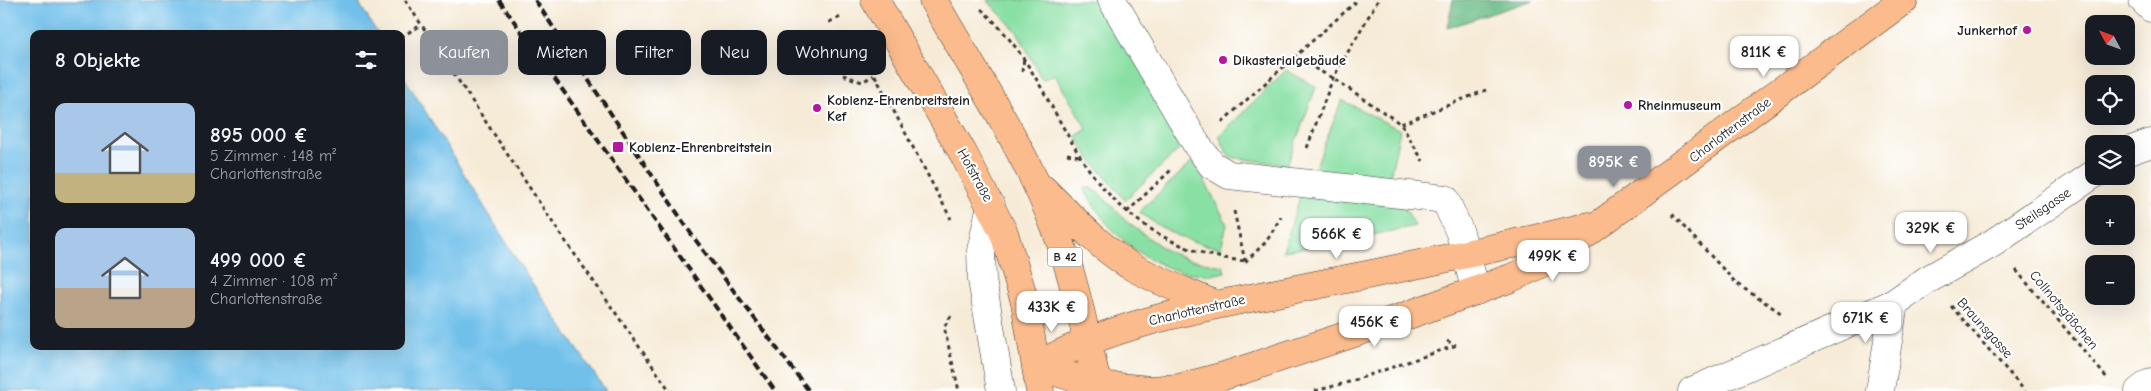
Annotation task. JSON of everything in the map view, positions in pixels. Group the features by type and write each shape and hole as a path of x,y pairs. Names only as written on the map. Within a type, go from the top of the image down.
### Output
{"main road":[{"name":"Hofstraße","path":"875,0 991,205 1004,232 1025,302 1038,379"},
{"name":"B 42","path":"933,0 1032,178 1066,261 1089,339 1098,388"},
{"name":"Charlottenstraße","path":"1038,379 1098,388 1150,390 1216,384 1533,269 1555,257 1649,189 1904,0"},
{"path":"1032,178 1098,240 1128,264 1216,305"},
{"name":"Charlottenstraße","path":"1038,379 1089,339 1159,316 1466,256 1603,222"}],"street":[{"path":"1112,0 1197,145 1212,165 1229,175 1445,199 1460,232 1476,291"},
{"path":"2143,0 2151,8"},
{"path":"2135,149 2151,143"},
{"name":"Steilsgasse","path":"1692,391 1894,303 1927,280 1993,243 2085,180"},
{"path":"991,205 981,252 982,280 1001,391"},
{"path":"1880,391 1894,303"},
{"path":"2139,391 2151,382"}],"path":[{"path":"405,0 555,226 670,391"},
{"path":"1127,212 1197,145 1358,0"},
{"path":"1333,78 1378,0"},
{"path":"976,4 994,20 1024,57 1080,156 1094,177 1127,212 1146,228 1168,241 1202,252 1245,262"},
{"path":"828,22 843,15 847,22"},
{"path":"405,35 421,25"},
{"path":"1022,72 1024,57"},
{"path":"1293,57 1333,78 1401,124 1445,199"},
{"path":"843,75 862,82 874,75 950,218 952,228"},
{"path":"1401,124 1486,90"},
{"path":"1067,154 1080,156"},
{"path":"1649,189 1737,284 1816,336"},
{"name":"Collnotsgäßchen","path":"1993,243 2112,384"},
{"name":"Braunsgasse","path":"1927,280 1984,341 2025,391"},
{"path":"954,312 944,327 959,391"},
{"path":"1315,391 1349,382 1457,345 1447,341"},
{"path":"1349,382 1351,374"}],"green space":[{"path":"987,0 1101,0 1187,142 1125,200 1090,159 1076,136 1087,129 1054,74 1042,80 1018,33"},
{"path":"1453,0 1533,0 1447,28"},
{"path":"1286,70 1316,87 1287,165 1229,157 1219,136"},
{"path":"1342,100 1400,130 1390,177 1314,171"},
{"path":"1194,160 1227,224 1221,248 1178,236 1139,212"},
{"path":"1083,188 1092,188 1100,194 1128,223 1167,251 1187,259 1223,266 1225,272 1194,274 1178,271 1163,266 1135,250 1112,229"},
{"path":"1301,194 1403,204 1415,226 1363,237 1359,224 1324,233 1325,245 1283,251"}],"water":[{"path":"0,0 357,0 376,30 30,30 30,350 405,350 405,78 522,268 606,391 0,391"}],"railway":[{"path":"499,0 775,391"},
{"path":"535,0 694,238 809,391"}],"place":[{"name":"Junkerhof","path":"2027,30"},
{"name":"Dikasterialgebäude","path":"1223,60"},
{"name":"Rheinmuseum","path":"1628,105"},
{"name":"Koblenz-Ehrenbreitstein Kef","path":"817,108"},
{"name":"Koblenz-Ehrenbreitstein","path":"618,147"}]}
